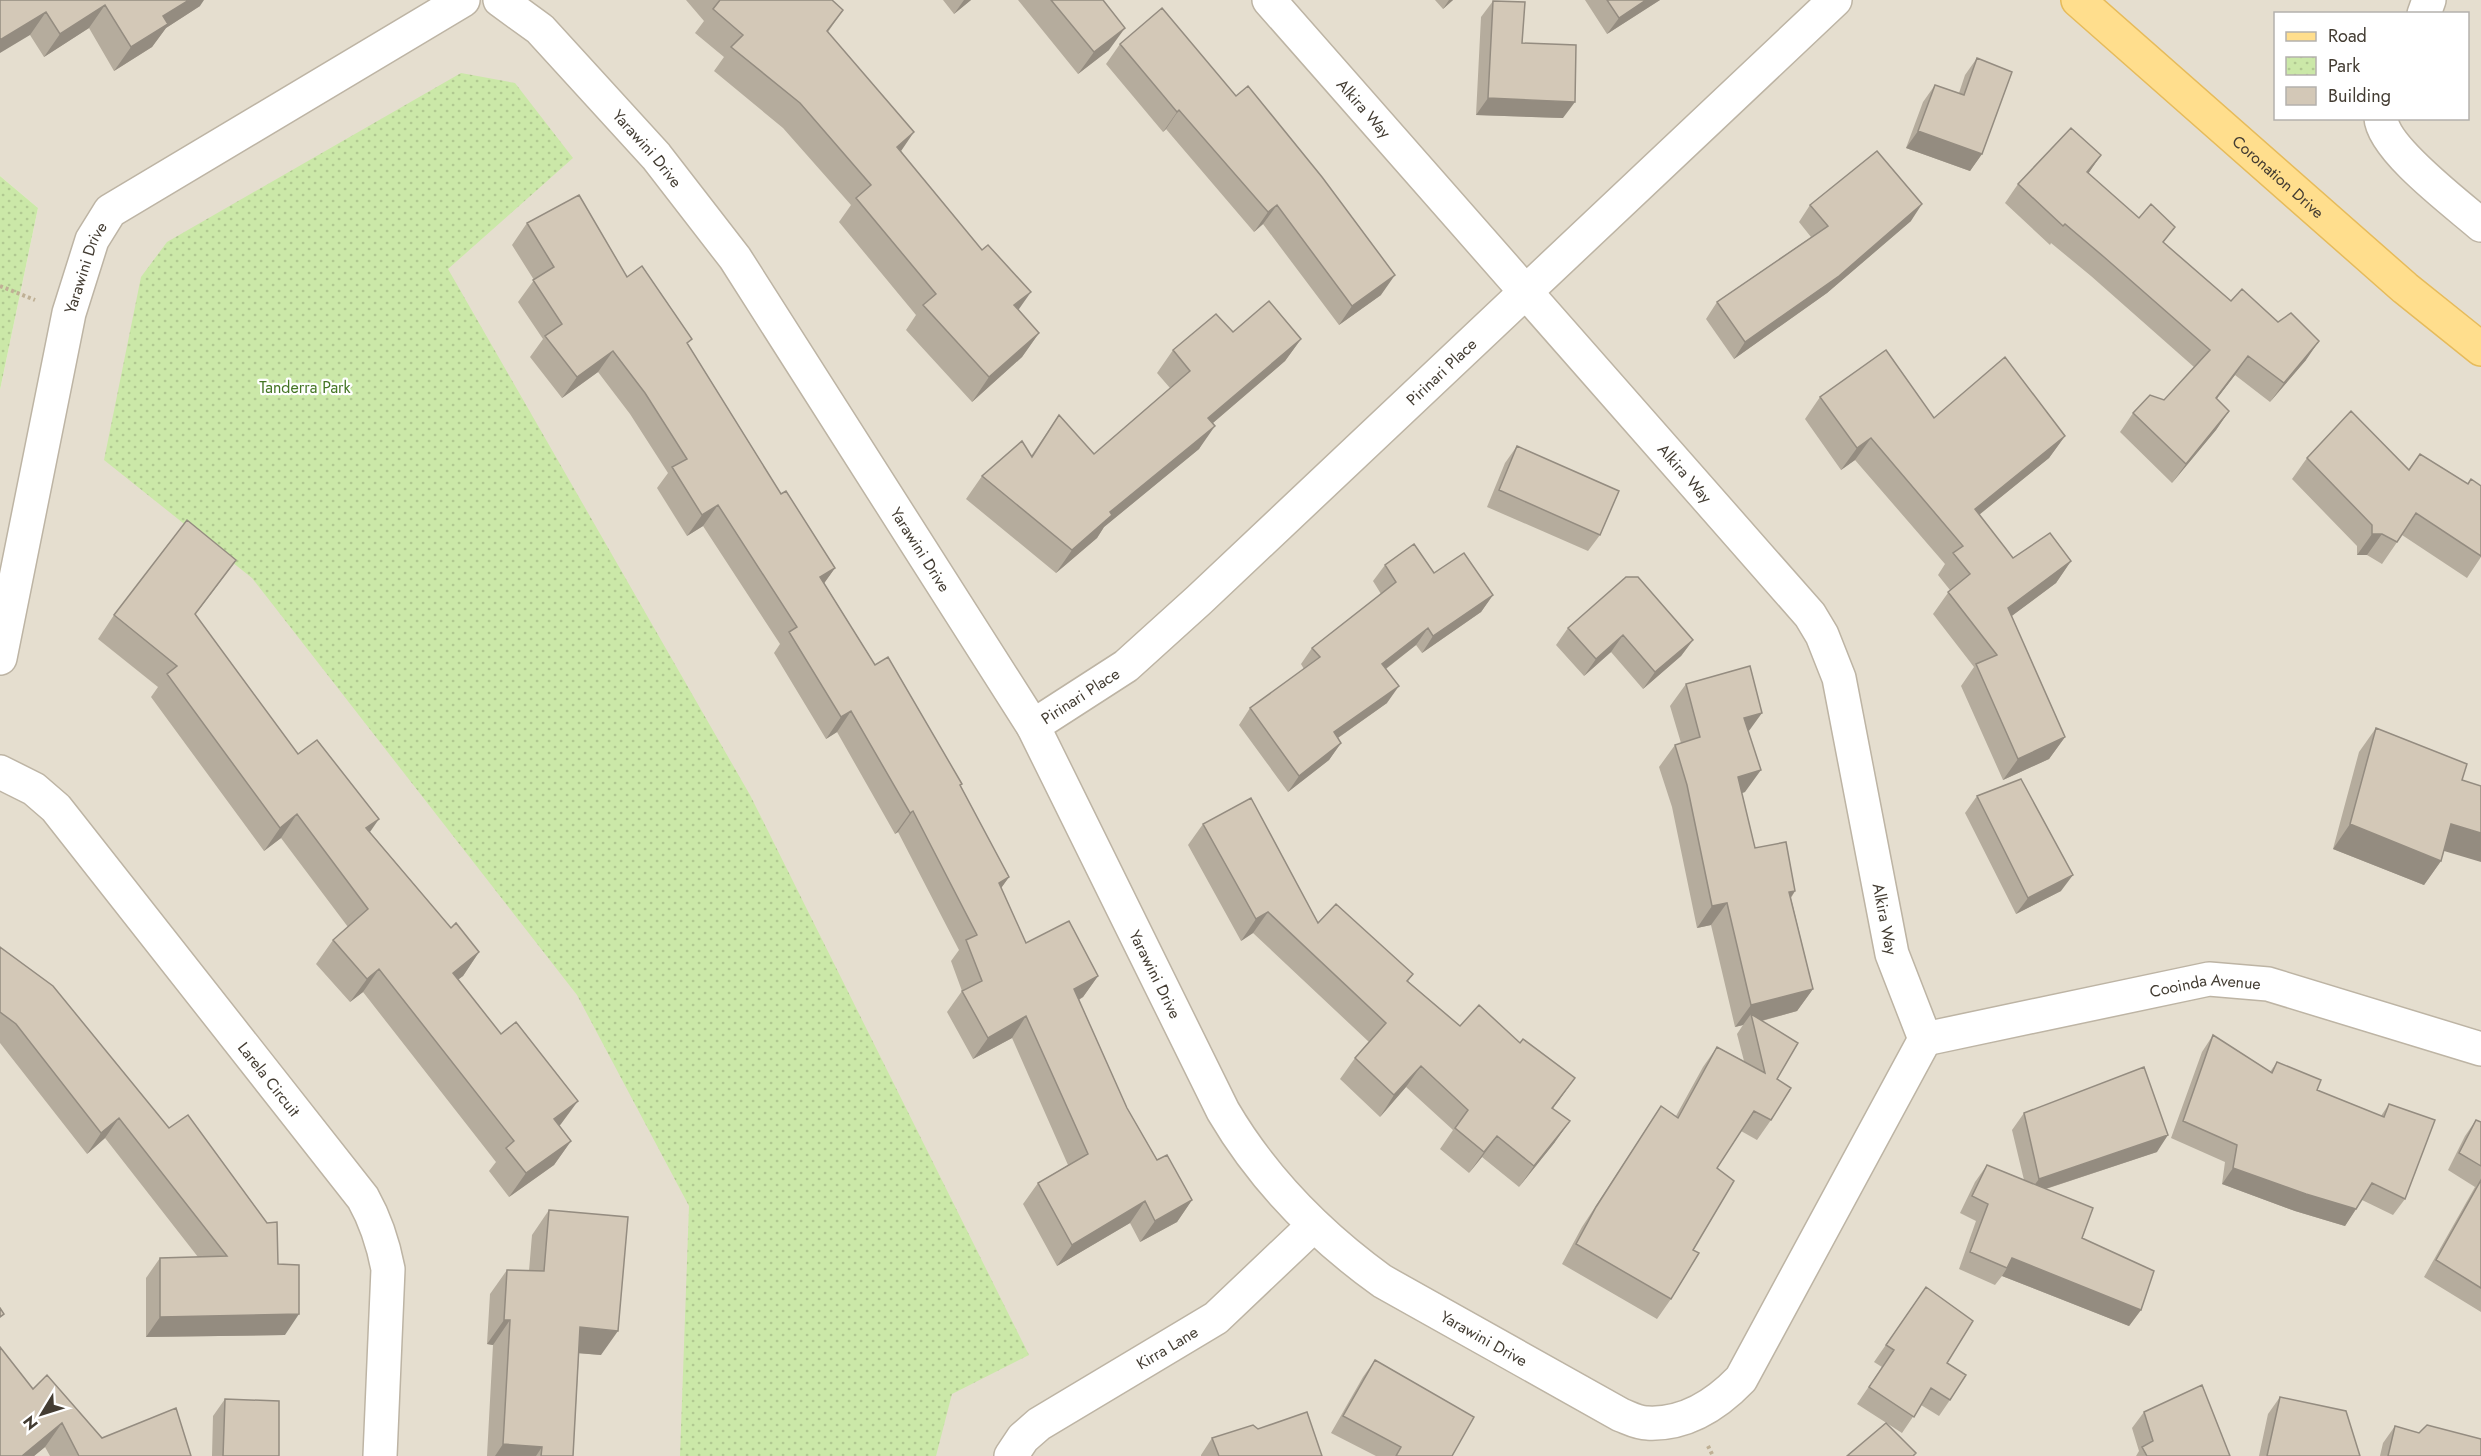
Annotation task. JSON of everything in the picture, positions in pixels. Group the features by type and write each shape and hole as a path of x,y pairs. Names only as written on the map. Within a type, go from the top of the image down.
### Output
{"main road":[{"name":"Coronation Drive","path":"2078,0 2405,288 2481,349"}],"street":[{"name":"Yarawini Drive","path":"0,658 69,313 92,240 110,211 463,0"},
{"name":"Yarawini Drive","path":"500,0 540,29 656,156 735,258 1033,726 1223,1111 1256,1161 1282,1194 1345,1254 1382,1281 1621,1415 1645,1423 1666,1422 1694,1414 1723,1398 1741,1379 1924,1039"},
{"name":"Alkira Way","path":"1269,0 1810,615 1822,635 1839,678 1892,954 1924,1039"},
{"name":"Pirinari Place","path":"1033,726 1126,666 1199,600 1835,0"},
{"path":"2381,120 2381,125 2401,155 2481,225"},
{"name":"Larela Circuit","path":"0,772 34,789 56,808 356,1188 375,1219 388,1269 380,1456"},
{"name":"Cooinda Avenue","path":"1924,1039 2209,979 2268,984 2481,1049"},
{"name":"Kirra Lane","path":"1011,1456 1023,1438 1039,1424 1216,1318 1314,1225"}],"shaded area":[{"path":"0,0 2481,0 2481,1456 0,1456 0,390 38,208 0,176"}],"green space":[{"name":"Tanderra Park","path":"461,73 515,83 573,158 448,269 750,795 1029,1355 952,1394 936,1456 680,1456 689,1206 577,995 252,578 104,460 141,277 167,242"},
{"path":"0,176 38,208 0,390"}],"building":[{"path":"0,0 189,0 163,16 168,24 131,47 105,5 60,34 46,12 0,40"},
{"path":"720,0 832,0 843,10 827,31 914,132 897,147 982,250 988,245 1031,292 1014,305 1039,333 989,377 923,305 936,294 856,198 871,185 800,103 731,47 743,35 713,9"},
{"path":"1051,0 1103,0 1125,28 1094,52"},
{"path":"1607,0 1646,0 1619,18"},
{"path":"1493,1 1525,2 1522,43 1576,45 1575,102 1488,98"},
{"path":"1162,8 1236,96 1248,86 1322,177 1395,275 1352,306 1277,205 1268,212 1179,110 1177,112 1120,44"},
{"path":"1977,58 2012,72 1982,154 1918,131 1935,85 1964,95"},
{"path":"2071,128 2101,155 2087,172 2139,218 2151,204 2175,227 2163,242 2231,301 2242,289 2278,322 2291,313 2319,341 2284,383 2248,356 2216,398 2229,411 2186,464 2133,413 2150,395 2164,400 2210,350 2065,224 2063,226 2018,184"},
{"path":"1877,151 1922,204 1839,276 1745,342 1717,302 1828,226 1810,205"},
{"path":"579,195 627,277 642,266 692,339 687,343 781,494 786,491 835,568 820,577 875,665 888,657 962,784 960,785 1009,877 999,883 1026,943 1069,921 1098,976 1074,989 1127,1108 1157,1160 1167,1155 1192,1200 1155,1221 1145,1201 1072,1245 1038,1183 1088,1154 1026,1016 988,1038 962,991 982,981 966,940 977,935 913,811 910,813 851,711 841,717 789,632 797,627 718,505 702,515 672,467 687,459 645,393 613,351 577,377 545,336 562,324 533,280 554,267 527,223"},
{"path":"1269,301 1301,339 1208,418 1215,426 1110,512 1112,515 1072,550 982,476 1022,441 1032,457 1059,415 1094,454 1190,371 1173,350 1216,314 1233,332"},
{"path":"1886,350 1934,418 2005,357 2065,436 1975,509 2013,558 2050,533 2071,561 2008,608 2065,737 2018,759 1976,664 1997,655 1948,592 1970,574 1953,553 1963,546 1871,438 1857,448 1820,397"},
{"path":"2351,411 2409,470 2420,454 2468,484 2471,479 2481,486 2481,556 2416,513 2397,542 2382,534 2372,534 2372,525 2307,458"},
{"path":"1517,446 1619,491 1600,535 1499,490"},
{"path":"187,520 236,560 195,614 298,754 317,740 379,819 366,828 451,928 456,923 479,952 453,973 501,1034 516,1022 578,1101 554,1119 571,1141 526,1173 506,1148 514,1141 379,969 367,979 333,940 368,909 297,814 280,828 167,674 177,666 114,615"},
{"path":"1414,544 1434,573 1464,553 1493,595 1433,636 1428,628 1382,664 1399,686 1334,732 1341,743 1299,776 1250,708 1320,657 1312,648 1396,582 1385,565"},
{"path":"1626,577 1638,577 1693,640 1655,672 1623,635 1596,659 1568,628"},
{"path":"1750,666 1762,713 1744,718 1761,770 1738,777 1755,848 1786,842 1795,891 1789,892 1813,989 1751,1005 1727,903 1712,906 1687,785 1675,745 1700,737 1686,684"},
{"path":"2376,728 2467,764 2462,780 2481,786 2481,833 2451,824 2441,861 2350,824"},
{"path":"2021,779 2073,875 2028,898 1977,796"},
{"path":"1251,798 1318,923 1336,904 1413,974 1407,981 1460,1026 1479,1005 1520,1043 1523,1039 1575,1078 1552,1108 1570,1121 1534,1166 1497,1136 1484,1152 1455,1128 1468,1110 1421,1066 1394,1095 1355,1058 1386,1023 1268,912 1256,919 1203,824"},
{"path":"0,947 53,986 169,1128 188,1115 267,1223 277,1222 278,1264 299,1265 299,1314 160,1317 160,1258 227,1256 119,1118 101,1133 16,1024 0,1012"},
{"path":"1751,1014 1798,1043 1777,1079 1791,1088 1771,1120 1754,1111 1717,1168 1734,1181 1693,1250 1699,1253 1671,1299 1576,1244 1596,1207 1661,1106 1678,1118 1717,1047 1765,1073"},
{"path":"2213,1035 2272,1073 2277,1062 2321,1080 2317,1090 2384,1117 2389,1104 2435,1120 2405,1199 2372,1183 2356,1209 2233,1168 2237,1145 2183,1121"},
{"path":"2144,1067 2168,1135 2039,1179 2024,1113"},
{"path":"2476,1120 2481,1122 2481,1166 2459,1153"},
{"path":"1987,1165 2093,1208 2082,1238 2154,1271 2141,1310 2012,1258 2007,1268 1970,1252 1988,1204 1972,1196"},
{"path":"2481,1180 2481,1288 2436,1260"},
{"path":"549,1210 628,1217 618,1331 580,1327 573,1456 541,1456 542,1447 503,1444 510,1320 504,1320 507,1270 544,1271"},
{"path":"1926,1287 1973,1321 1947,1363 1966,1375 1950,1400 1931,1388 1914,1417 1869,1387 1894,1350 1886,1345"},
{"path":"0,1347 33,1389 47,1375 102,1438 176,1408 191,1456 79,1456 62,1423 22,1456 0,1456"},
{"path":"1375,1360 1474,1417 1452,1456 1396,1456 1401,1447 1343,1416"},
{"path":"2202,1385 2230,1456 2147,1456 2142,1447 2153,1441 2144,1412"},
{"path":"2280,1397 2346,1411 2360,1456 2267,1456"},
{"path":"225,1399 279,1401 279,1456 223,1456"},
{"path":"1307,1412 1322,1456 1219,1456 1212,1438 1253,1425 1258,1429"},
{"path":"1886,1423 1916,1453 1913,1456 1847,1456"},
{"path":"2427,1425 2481,1439 2481,1456 2388,1456 2395,1426 2419,1433"}]}
